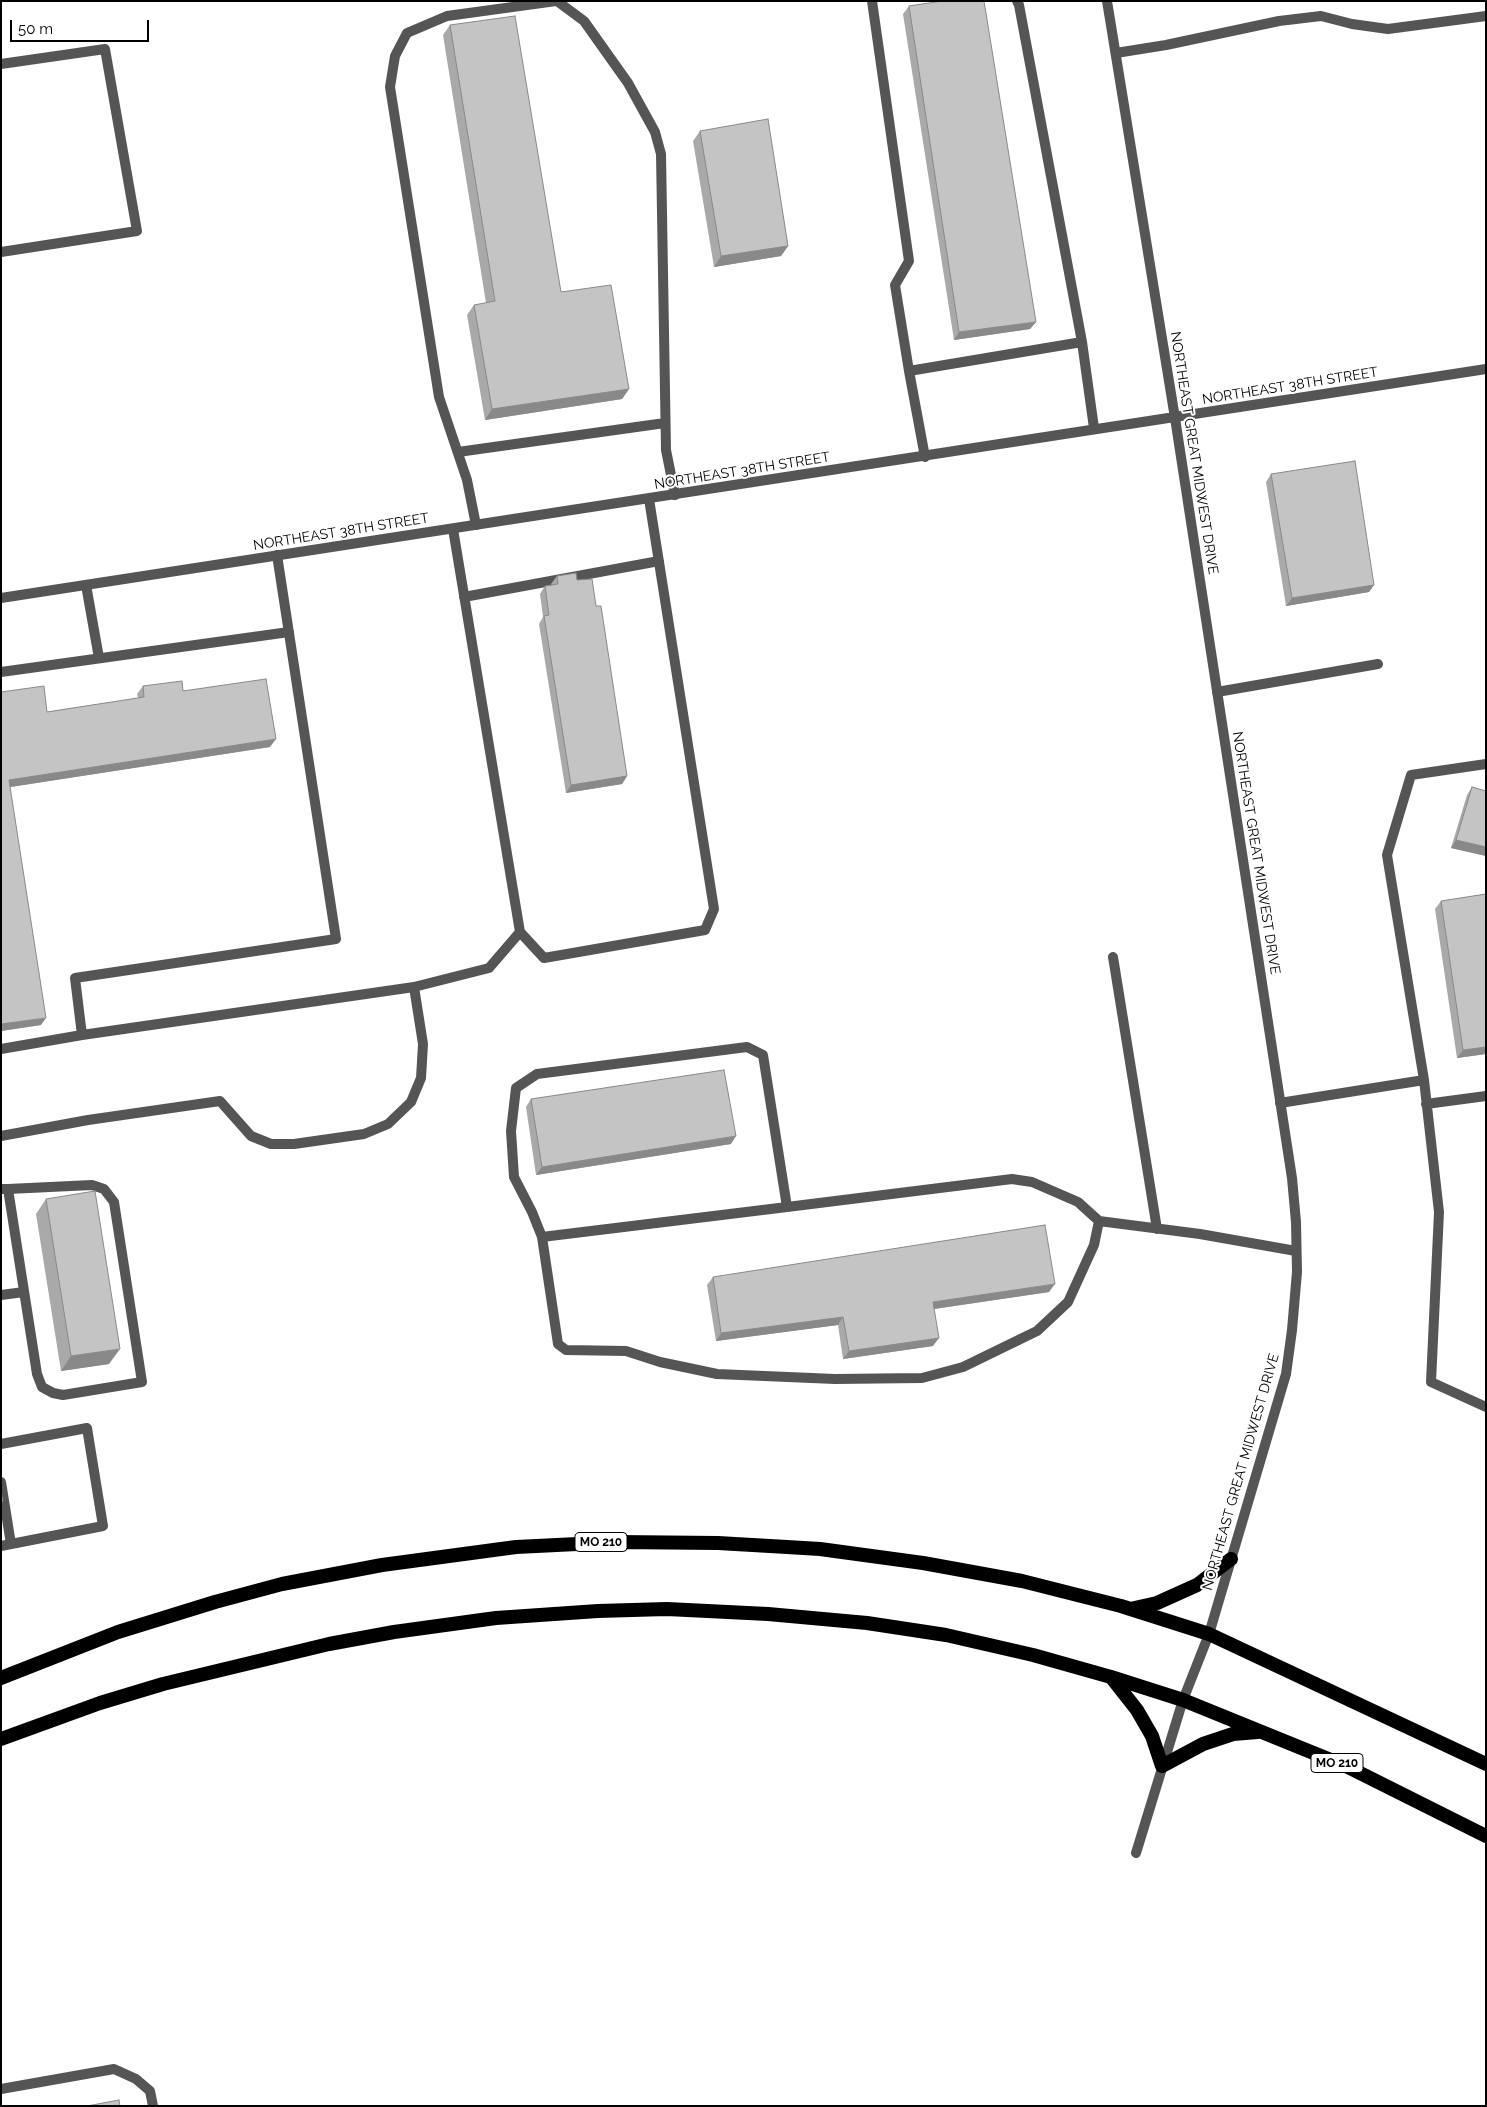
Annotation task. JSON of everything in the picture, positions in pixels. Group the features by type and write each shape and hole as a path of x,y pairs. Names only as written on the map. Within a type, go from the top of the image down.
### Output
{"highway":[{"name":"MO 210","path":"1,1678 118,1632 215,1602 282,1584 398,1562 516,1547 651,1541 718,1543 820,1549 922,1563 1022,1581 1129,1609 1209,1634 1486,1764"},
{"path":"1129,1609 1157,1603 1197,1585 1231,1559"},
{"name":"MO 210","path":"1,1740 100,1702 163,1684 329,1644 394,1632 496,1618 573,1613 701,1610 801,1616 867,1623 946,1635 1033,1655 1183,1700 1348,1767 1486,1836"},
{"path":"1111,1677 1137,1710 1148,1729 1162,1766 1203,1744 1233,1734 1262,1732"}],"street":[{"path":"476,525 467,480 439,397 390,87 395,56 407,33 447,16 556,1 584,21 628,83 655,132 661,154 666,450 675,495"},
{"path":"872,1 909,261 895,285 925,457"},
{"path":"1017,1 1082,342 1094,428"},
{"name":"NORTHEAST GREAT MIDWEST DRIVE","path":"1107,1 1175,418 1292,1178 1296,1252 1292,1330 1286,1374 1209,1634 1183,1700 1136,1853"},
{"path":"1116,53 1166,45 1279,21 1321,16 1352,24 1388,29 1486,16"},
{"path":"1,64 105,49 138,232 1,252"},
{"path":"909,371 1082,342"},
{"name":"NORTHEAST 38TH STREET","path":"1,598 1486,369"},
{"path":"458,452 665,423"},
{"path":"453,529 520,932 544,958 704,930 714,909 649,499"},
{"path":"82,1035 75,978 336,939 277,555"},
{"path":"464,597 659,561"},
{"path":"86,585 99,658"},
{"path":"1,672 289,632"},
{"path":"1217,692 1378,664"},
{"path":"1486,764 1411,775 1387,855 1424,1080 1439,1212 1431,1382 1486,1407"},
{"path":"1,1049 82,1035 414,987 489,968 520,932"},
{"path":"1113,957 1157,1228"},
{"path":"1,1136 88,1120 220,1101 251,1136 271,1144 294,1144 364,1134 388,1124 411,1102 421,1078 423,1044 414,987"},
{"path":"787,1207 763,1055 747,1047 537,1074 516,1088 511,1131 514,1177 532,1212 542,1237 558,1344 566,1350 626,1351 682,1368 717,1374 835,1379 922,1378 963,1367 1037,1331 1068,1302 1094,1245 1099,1221"},
{"path":"1280,1103 1424,1080"},
{"path":"1426,1104 1486,1096"},
{"path":"542,1237 1012,1179 1032,1182 1078,1202 1099,1221 1157,1228 1296,1252"},
{"path":"92,1185 104,1189 114,1202 142,1382 63,1395 53,1393 42,1387 37,1374 24,1292 4,1189 92,1185"},
{"path":"1,1295 24,1292"},
{"path":"1,1444 87,1428 103,1526 6,1545 1,1482"},
{"path":"1,2089 114,2069 136,2080 150,2091 153,2106"}],"building":[{"path":"942,1 984,1 1036,322 959,332 909,6"},
{"path":"515,16 561,292 611,285 629,389 492,409 474,305 495,301 450,25"},
{"path":"768,119 788,246 721,256 700,131"},
{"path":"1355,461 1374,585 1292,598 1271,474"},
{"path":"576,573 577,580 592,579 596,606 601,606 627,776 571,785 544,616 549,615 545,586 558,584 557,576"},
{"path":"266,679 276,739 9,780 46,1018 1,1024 1,692 44,686 47,712 144,697 143,686 182,681 183,691"},
{"path":"1472,787 1486,791 1486,847 1456,840"},
{"path":"1486,894 1486,1047 1463,1050 1441,901"},
{"path":"724,1070 736,1136 542,1167 531,1099"},
{"path":"95,1191 120,1349 71,1356 46,1199"},
{"path":"1045,1225 1055,1284 933,1302 939,1338 849,1351 843,1317 721,1333 713,1277"},
{"path":"119,2100 120,2106 87,2106"}]}
